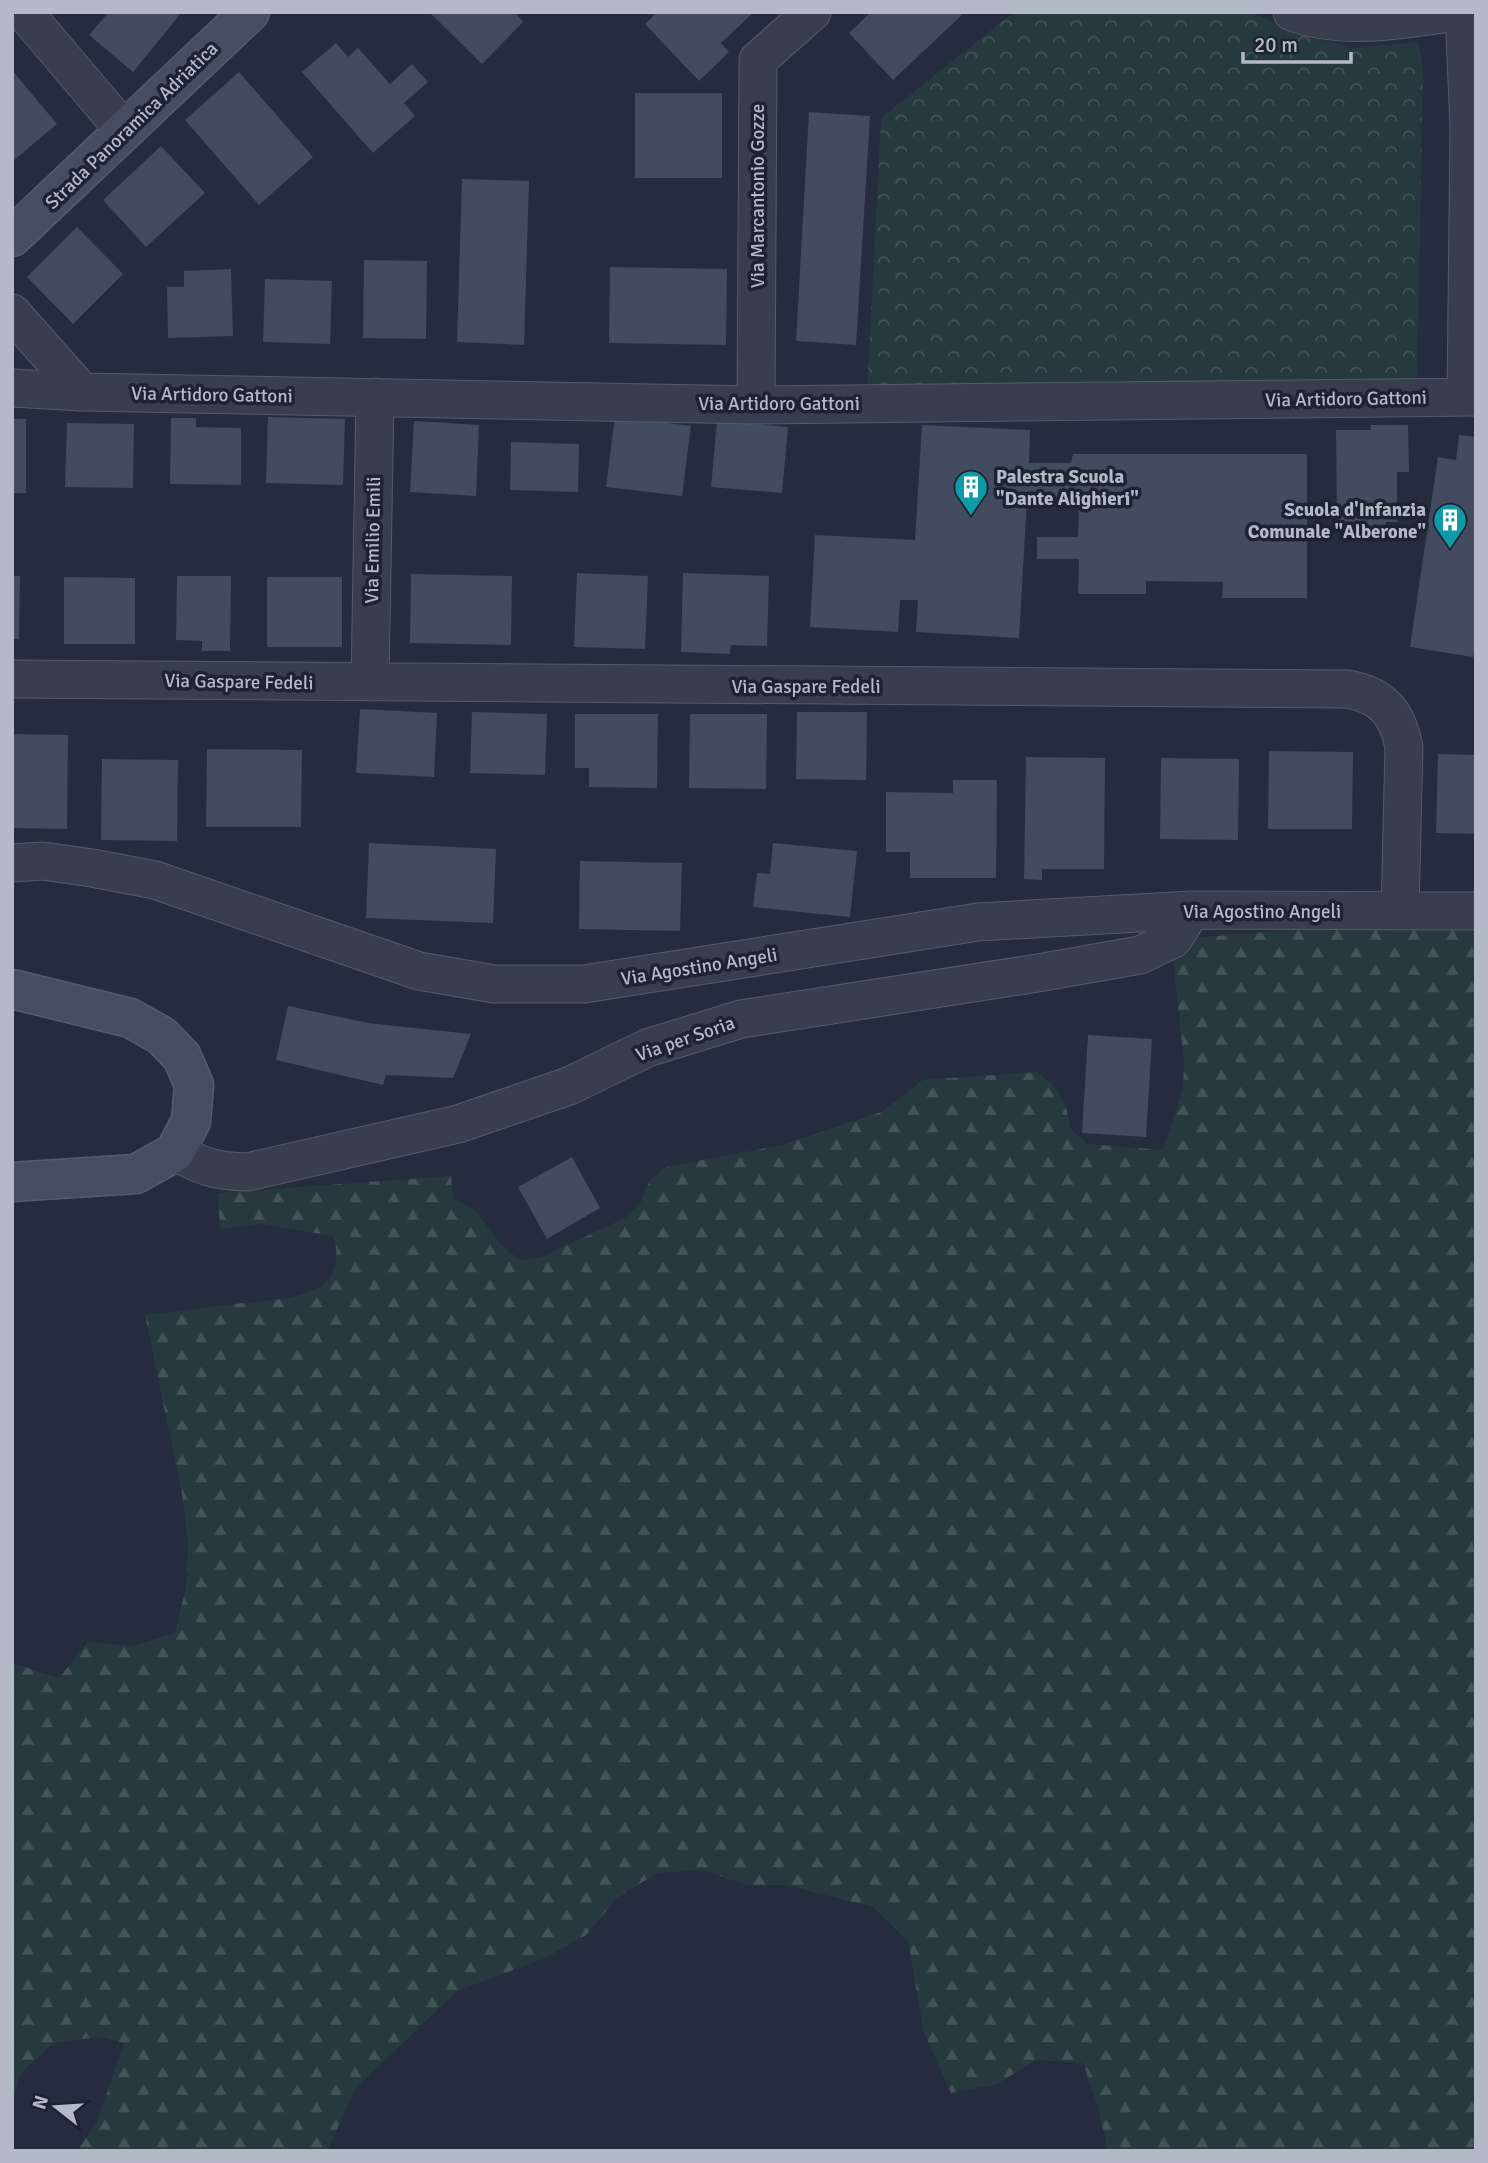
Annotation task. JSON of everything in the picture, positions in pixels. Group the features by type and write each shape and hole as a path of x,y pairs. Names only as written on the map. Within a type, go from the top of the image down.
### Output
{"street":[{"path":"24,12 124,130"},
{"name":"Strada Panoramica Adriatica","path":"12,237 250,12"},
{"name":"Via Marcantonio Gozze","path":"756,405 758,60 812,12"},
{"path":"1292,12 1309,18 1378,23 1455,12"},
{"path":"1464,12 1473,127 1471,397"},
{"path":"12,313 82,392"},
{"name":"Via Artidoro Gattoni","path":"12,388 82,392 756,405 1471,397"},
{"name":"Via Emilio Emili","path":"370,682 374,397"},
{"name":"Via Gaspare Fedeli","path":"12,678 1347,689 1378,699 1390,711 1397,722 1404,747 1401,911"},
{"name":"Via Agostino Angeli","path":"12,863 43,861 92,867 155,880 419,971 495,984 584,984 978,922 1192,910 1401,911"},
{"name":"Via per Soria","path":"175,1152 202,1167 247,1172 458,1124 569,1086 647,1048 741,1019 1140,955 1173,939 1192,910"},
{"path":"1401,911 1476,911"},
{"path":"12,989 130,1018 162,1036 181,1057 194,1085 191,1121 175,1152 136,1174 12,1182"}],"green space":[{"path":"1014,12 1249,12 1308,36 1352,48 1418,42 1423,68 1417,390 867,390 881,118"},
{"path":"1476,926 1476,1533 1473,1545 1476,1557 1476,2151 1108,2151 1098,2107 1083,2063 1036,2060 997,2084 951,2093 924,2033 908,1941 873,1907 786,1885 747,1885 702,1870 657,1873 617,1898 586,1935 545,1958 457,1991 356,2088 327,2151 77,2151 96,2124 124,2043 99,2037 53,2043 20,2074 12,2106 12,1663 59,1678 88,1642 132,1646 175,1633 186,1588 188,1542 182,1494 145,1315 300,1295 324,1284 335,1265 333,1236 263,1224 220,1229 218,1193 451,1176 453,1199 474,1209 504,1248 522,1261 544,1256 625,1218 641,1202 649,1182 666,1167 782,1145 881,1112 923,1080 1037,1072 1055,1087 1066,1108 1071,1130 1088,1144 1163,1150 1183,1089 1184,1064 1173,959 1191,938 1318,928"}],"building":[{"path":"109,12 182,12 133,72 89,35"},
{"path":"429,12 514,12 523,22 482,64"},
{"path":"657,12 754,12 721,43 729,52 699,81 645,24"},
{"path":"871,12 965,12 893,80 849,33"},
{"path":"336,43 348,57 358,48 390,84 412,64 428,82 404,103 415,116 373,153 302,72"},
{"path":"12,70 57,124 12,162"},
{"path":"239,72 313,157 259,205 185,120"},
{"path":"635,93 722,93 722,178 635,178"},
{"path":"809,112 870,116 856,345 796,341"},
{"path":"161,146 205,193 146,247 103,200"},
{"path":"462,179 529,181 524,345 457,342"},
{"path":"77,227 123,274 73,324 27,277"},
{"path":"364,260 427,261 426,339 363,338"},
{"path":"610,267 727,269 726,345 609,343"},
{"path":"231,269 233,336 168,338 167,287 184,287 184,271"},
{"path":"265,279 332,281 330,344 263,342"},
{"path":"615,416 691,426 682,496 606,487"},
{"path":"268,417 345,419 343,485 266,483"},
{"path":"171,418 196,418 196,427 241,428 241,485 170,484"},
{"path":"12,419 26,419 26,493 12,493"},
{"path":"414,421 479,425 476,496 410,492"},
{"path":"717,421 788,427 782,493 711,487"},
{"path":"67,423 134,424 133,488 65,487"},
{"path":"922,425 1030,430 1029,463 1071,463 1073,454 1307,454 1307,598 1222,598 1223,582 1146,581 1146,594 1078,594 1079,559 1037,559 1037,537 1078,537 1079,500 1027,500 1019,638 916,632 918,600 900,600 898,632 810,627 815,535 915,540"},
{"path":"1370,425 1408,425 1409,472 1397,472 1397,522 1386,522 1386,536 1348,537 1347,522 1337,522 1336,430 1371,430"},
{"name":"Scuola d'Infanzia Comunale \"Alberone\"","path":"1459,435 1476,437 1476,640 1473,657 1410,647 1438,457 1456,460"},
{"path":"511,442 579,444 578,492 510,490"},
{"path":"577,573 648,576 645,649 574,647"},
{"path":"683,573 769,576 767,646 731,645 730,654 681,652"},
{"path":"411,574 512,576 511,645 410,643"},
{"path":"12,576 20,576 19,639 12,639"},
{"path":"177,576 231,576 230,651 202,651 202,641 176,640"},
{"path":"64,577 135,578 135,644 64,644"},
{"path":"267,577 342,577 342,647 267,647"},
{"path":"360,709 437,713 434,777 356,773"},
{"path":"472,712 547,714 545,775 470,773"},
{"path":"797,712 867,712 866,780 796,779"},
{"path":"575,714 658,714 657,788 589,787 589,768 575,768"},
{"path":"690,714 767,714 766,789 689,788"},
{"path":"12,734 68,735 67,829 12,828"},
{"path":"207,749 302,750 301,827 206,827"},
{"path":"1269,751 1353,752 1352,829 1268,829"},
{"path":"1438,754 1476,755 1476,834 1436,833"},
{"path":"1026,757 1105,758 1104,869 1042,869 1042,880 1024,879"},
{"path":"1161,758 1239,759 1238,840 1160,839"},
{"path":"102,759 178,760 177,841 101,840"},
{"path":"953,780 997,780 996,878 910,878 910,852 886,852 886,792 953,793"},
{"path":"369,843 496,849 493,923 366,918"},
{"path":"773,843 857,851 850,917 753,907 757,873 770,874"},
{"path":"580,861 682,863 680,931 579,929"},
{"path":"288,1006 368,1023 471,1034 453,1078 386,1075 383,1085 276,1060"},
{"path":"1088,1035 1152,1039 1146,1137 1082,1133"},
{"path":"572,1157 600,1208 547,1239 518,1187"}],"place":[{"name":"Palestra Scuola \"Dante Alighieri\"","path":"971,517"},
{"name":"Scuola d'Infanzia Comunale \"Alberone\"","path":"1450,550"}]}
